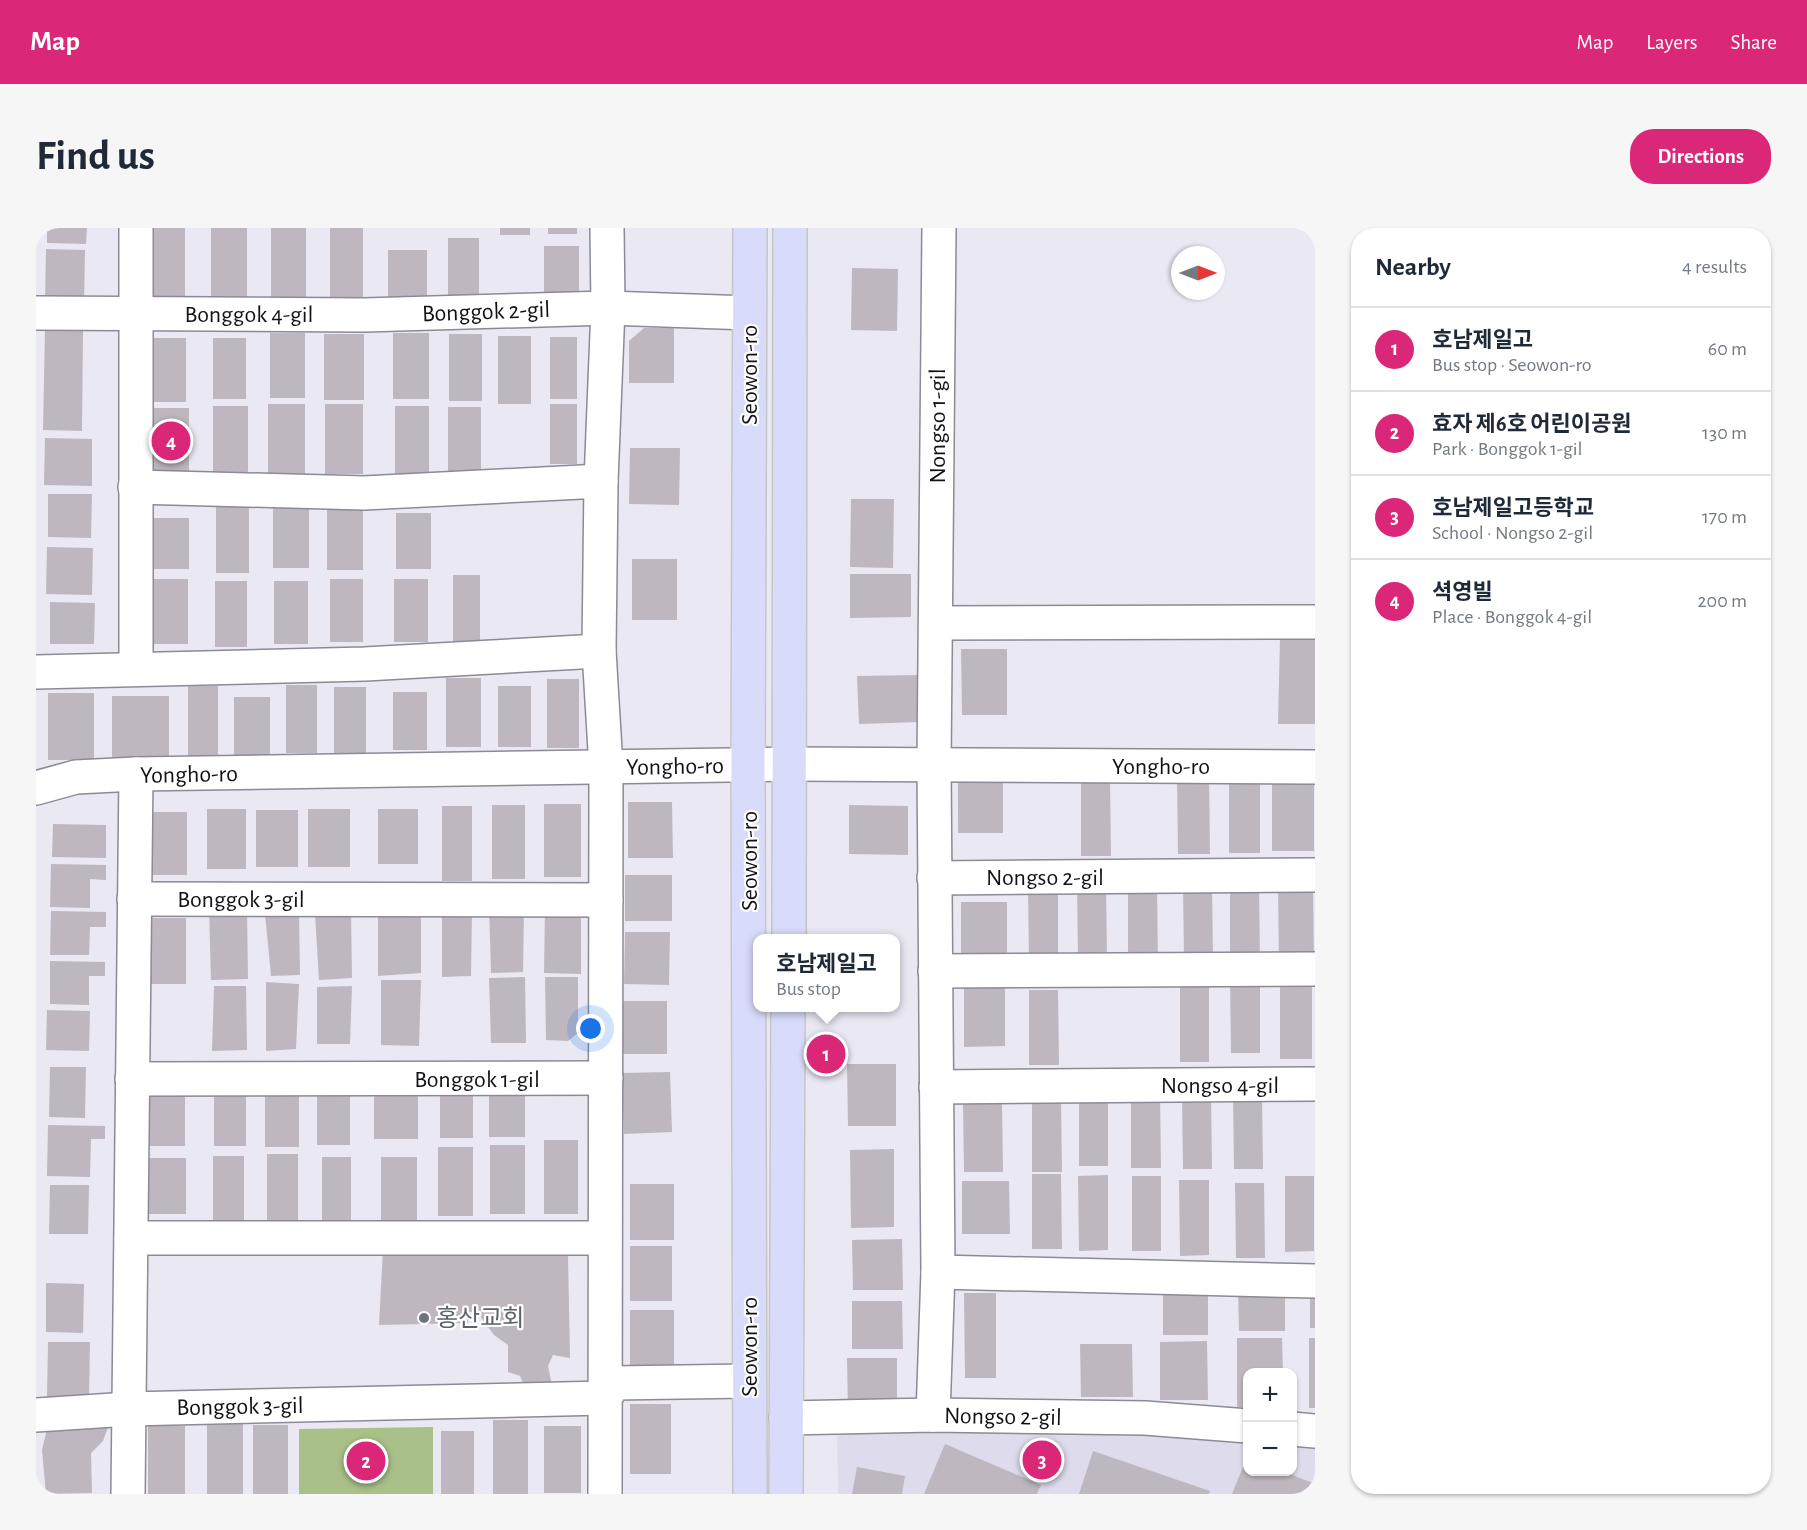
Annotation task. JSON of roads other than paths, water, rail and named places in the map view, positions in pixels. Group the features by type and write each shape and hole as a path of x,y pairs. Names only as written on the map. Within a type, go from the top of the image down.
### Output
{"main road":[{"name":"Seowon-ro","path":"750,228 748,765 750,1494"},
{"name":"Seowon-ro","path":"789,934 790,228"},
{"name":"Seowon-ro","path":"786,1494 788,1012"}],"street":[{"path":"136,228 134,314 136,669"},
{"path":"605,1494 606,767 599,651 601,481 608,308 607,228"},
{"name":"Nongso 1-gil","path":"934,765 939,228"},
{"name":"Bonggok 2-gil","path":"364,315 608,308 749,313"},
{"name":"Bonggok 4-gil","path":"36,313 364,315"},
{"path":"135,487 364,493 601,481"},
{"path":"936,623 1315,622"},
{"path":"36,672 365,664 599,651"},
{"name":"Yongho-ro","path":"36,788 76,777 136,774 790,764 1315,767"},
{"name":"Nongso 2-gil","path":"934,765 938,1272 933,1415 1145,1418 1243,1426"},
{"path":"128,1494 136,774"},
{"name":"Nongso 2-gil","path":"934,878 1315,875"},
{"name":"Bonggok 3-gil","path":"134,899 606,900"},
{"path":"935,971 1315,969"},
{"name":"Bonggok 1-gil","path":"132,1079 606,1078"},
{"name":"Nongso 4-gil","path":"936,1087 1315,1084"},
{"path":"131,1238 605,1238"},
{"path":"938,1272 1315,1281"},
{"path":"605,1398 614,1383 749,1381"},
{"name":"Bonggok 3-gil","path":"36,1415 129,1409 605,1398"},
{"path":"786,1418 933,1415"},
{"path":"1297,1429 1315,1431"}],"place":[{"name":"셕영빌","path":"171,441"},
{"name":"호남제일고","path":"826,1054"},
{"name":"홍산교회","path":"424,1318"},
{"name":"호남제일고등학교","path":"1042,1460"},
{"name":"효자 제6호 어린이공원","path":"366,1461"}]}
